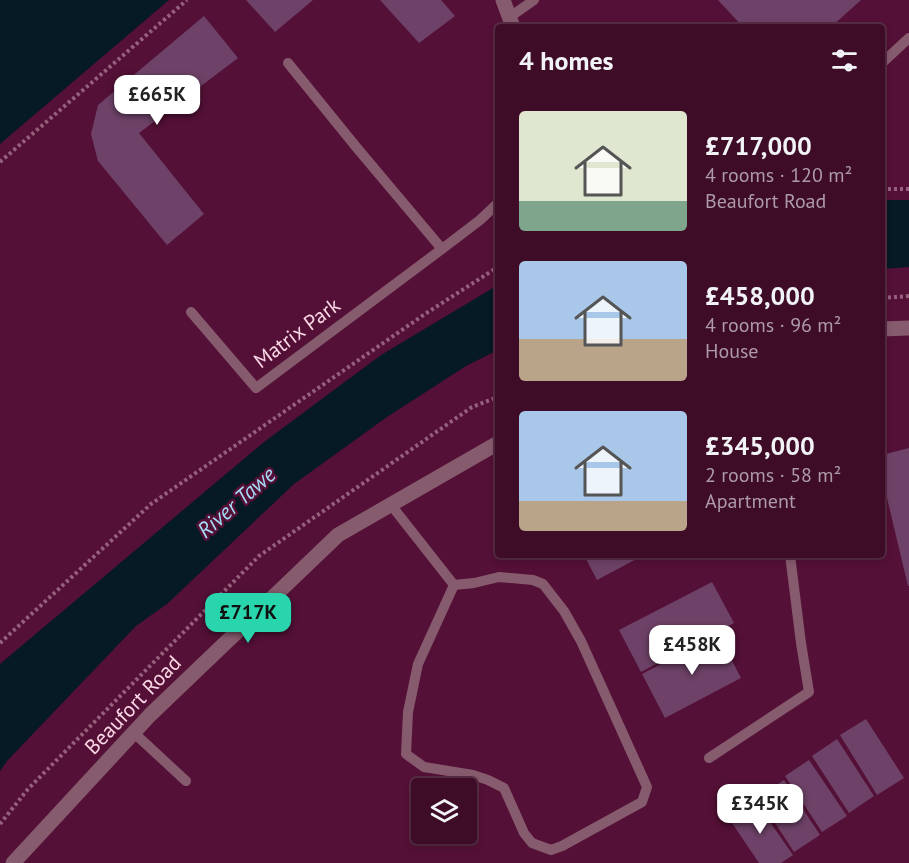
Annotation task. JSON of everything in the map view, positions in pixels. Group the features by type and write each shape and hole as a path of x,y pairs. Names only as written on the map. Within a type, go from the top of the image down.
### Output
{"street":[{"path":"503,0 512,22"},
{"path":"885,329 909,328"},
{"name":"Beaufort Road","path":"13,863 150,715 338,535 495,445"}],"lane":[{"path":"512,22 534,0"},
{"path":"885,60 909,38"},
{"path":"288,63 442,249"},
{"name":"Matrix Park","path":"191,312 256,388 442,249 495,206"},
{"path":"391,505 454,585"},
{"path":"709,758 808,692 790,558"},
{"path":"499,577 533,580 543,584 564,611 581,641 647,787 642,802 551,850 532,843 524,833 504,788 473,775 424,767 406,754 408,712 418,664 454,585 499,577"},
{"path":"134,732 186,781"}],"path":[{"path":"0,162 187,0"},
{"path":"885,189 909,189"},
{"path":"0,643 151,504 425,314 495,269"},
{"path":"885,298 909,296"},
{"path":"0,824 28,789 259,556 472,407 495,398"}],"water":[{"path":"0,0 169,0 0,144"},
{"path":"885,200 909,200 909,267 885,269"},
{"name":"River Tawe","path":"495,287 495,352 466,366 387,417 294,484 167,604 136,626 0,771 0,664 264,442 381,355"}],"building":[{"path":"246,0 313,0 275,32"},
{"path":"380,0 441,0 455,16 419,43"},
{"path":"718,0 861,0 834,24 740,24"},
{"path":"204,16 238,58 139,133 204,214 167,245 98,161 91,134 98,105"},
{"path":"909,448 909,586 885,490 885,454"},
{"path":"586,558 638,558 597,580"},
{"path":"712,582 734,623 641,672 619,630"},
{"path":"718,634 741,678 665,718 642,674"},
{"path":"866,719 904,778 877,795 840,735"},
{"path":"837,739 874,796 849,813 812,756"},
{"path":"809,760 847,816 822,832 785,776"},
{"path":"784,780 820,835 794,852 758,797"},
{"path":"754,799 793,855 781,863 759,863 728,817"}]}
